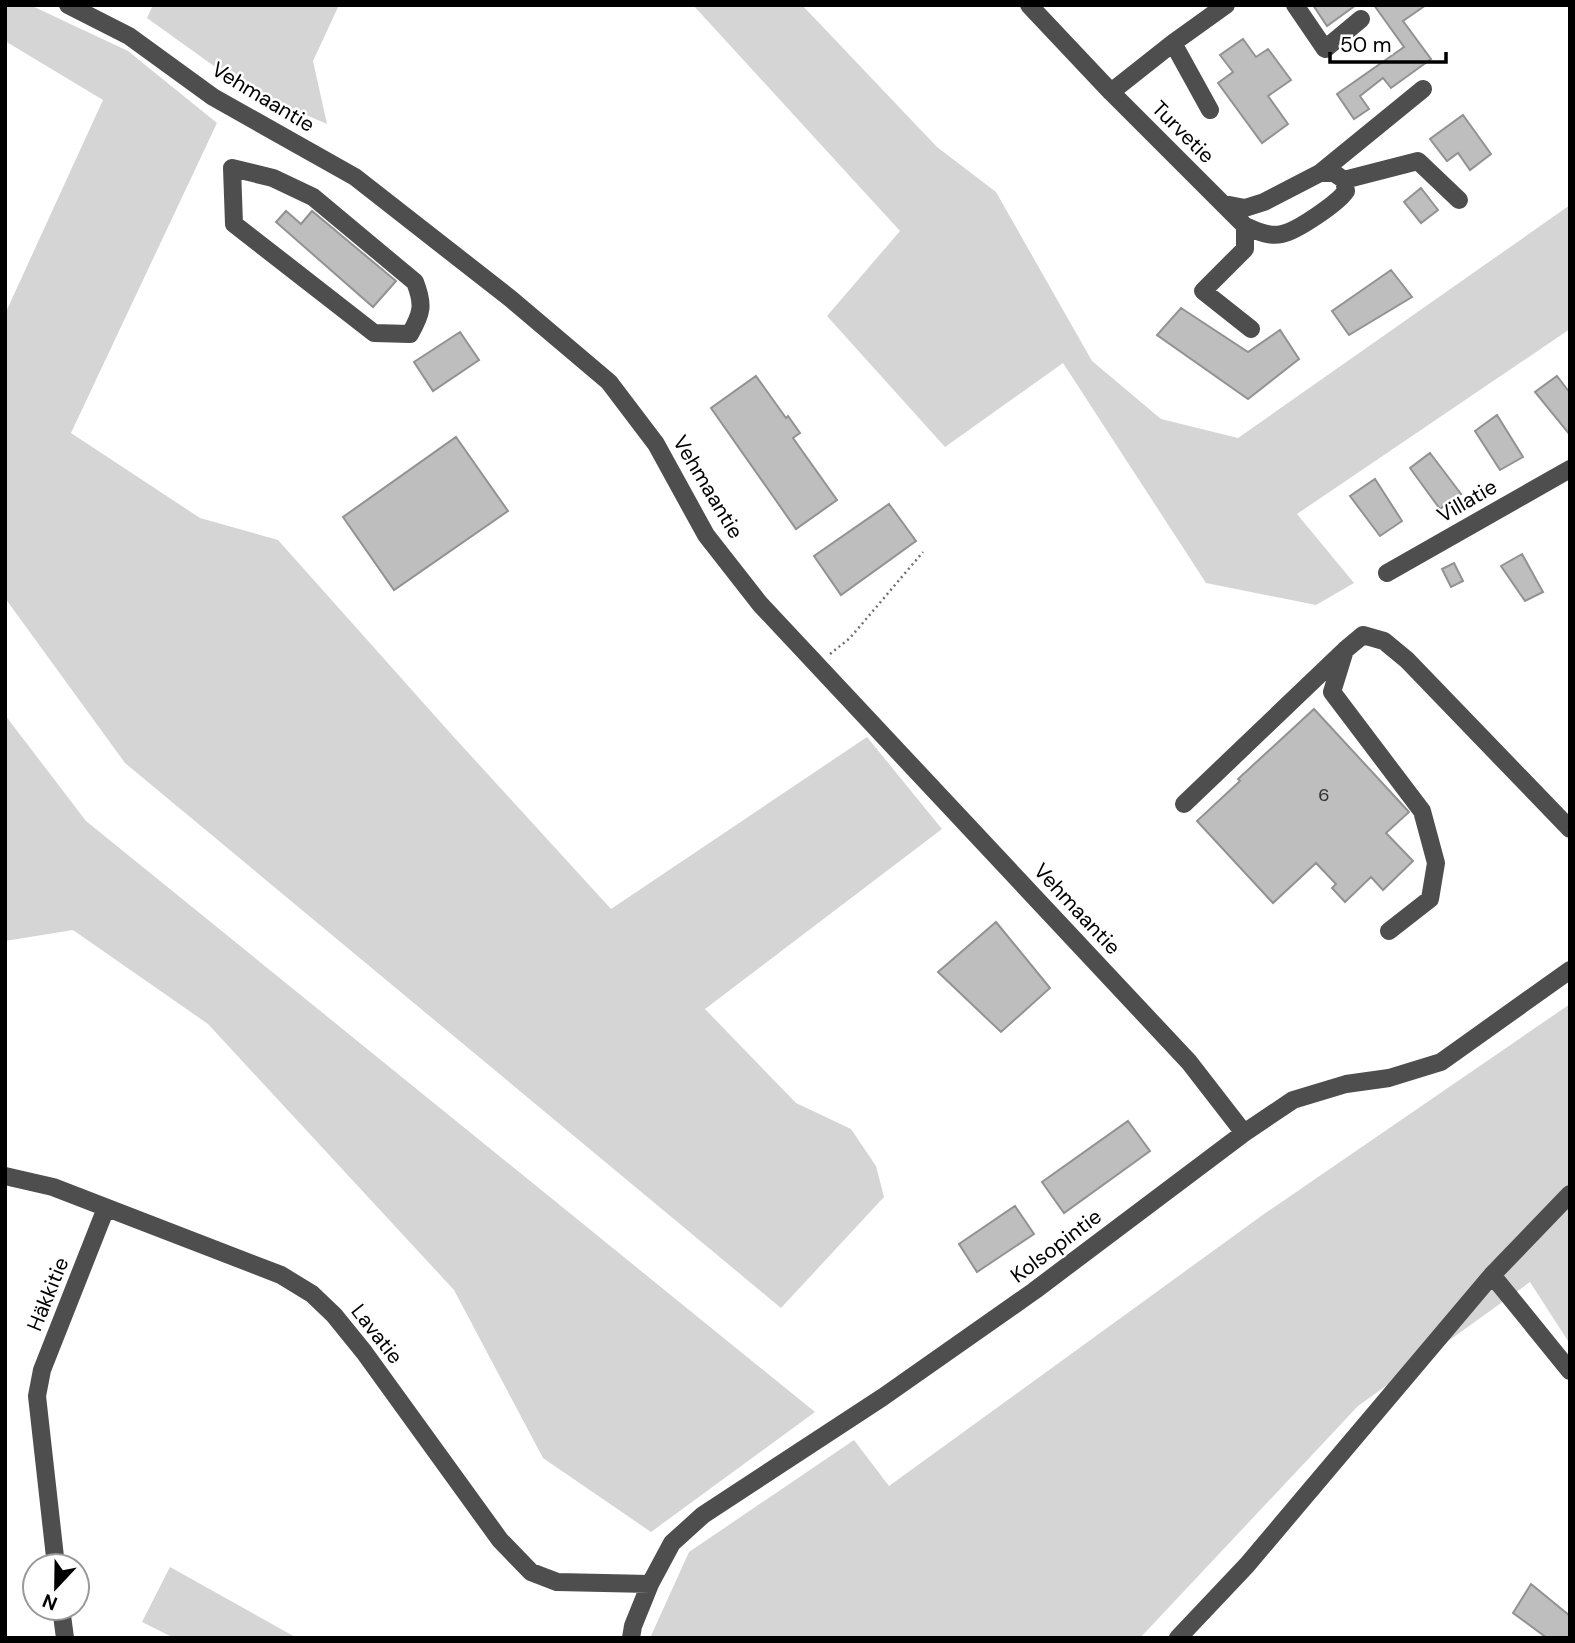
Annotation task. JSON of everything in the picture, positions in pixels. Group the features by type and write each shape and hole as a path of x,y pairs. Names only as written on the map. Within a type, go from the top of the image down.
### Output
{"street":[{"name":"Vehmaantie","path":"68,5 129,36 213,97 355,177 511,299 609,382 656,444 706,535 760,604 1189,1062 1244,1133"},
{"name":"Turvetie","path":"1029,5 1111,92 1245,226"},
{"path":"1111,92 1226,5"},
{"path":"1295,5 1325,49 1362,19"},
{"path":"1173,43 1210,110"},
{"path":"1224,204 1245,208 1265,202 1320,173 1423,89"},
{"path":"1344,180 1418,160 1459,200"},
{"path":"232,168 273,178 313,197 415,282 421,298 421,316 410,334 374,333 234,224 232,168"},
{"path":"1251,329 1203,291 1245,249 1245,226 1263,234 1283,234 1339,202 1346,191 1344,180 1335,173 1320,173"},
{"name":"Villatie","path":"1387,573 1570,468"},
{"path":"1184,804 1363,635 1384,641 1449,701 1570,828"},
{"path":"1345,650 1332,692 1422,811 1436,863 1430,899 1389,931"},
{"name":"Kolsopintie","path":"631,1638 650,1584 673,1543 703,1516 883,1397 1024,1298 1244,1133 1293,1100 1346,1084 1389,1078 1441,1062 1570,970"},
{"name":"Lavatie","path":"5,1176 53,1186 281,1275 312,1294 364,1352 500,1540 531,1572 557,1582 650,1584"},
{"path":"1178,1638 1247,1565 1492,1275 1570,1194"},
{"name":"Häkkitie","path":"55,1552 37,1396 42,1370 106,1208"},
{"path":"1492,1275 1570,1371"}],"path":[{"path":"817,664 850,638 923,552"}],"shaded area":[{"path":"5,5 30,5 128,51 217,123 71,433 200,518 278,540 611,909 867,737 942,829 705,1009 796,1103 851,1129 876,1166 884,1197 781,1308 125,763 5,598 5,314 103,100 5,41"},
{"path":"153,5 339,5 313,61 327,124 246,89 147,18"},
{"path":"693,5 802,5 937,147 996,192 1092,361 1161,419 1238,438 1570,205 1570,329 1297,514 1354,583 1316,605 1206,583 1063,363 945,447 827,316 900,231"},
{"path":"5,715 86,821 815,1412 651,1532 543,1458 454,1290 208,1024 73,930 5,941"},
{"path":"1570,1004 1570,1344 1530,1282 1358,1406 1140,1638 650,1638 689,1552 854,1440 889,1486 1264,1214"},
{"path":"170,1567 297,1638 174,1638 142,1622"}],"building":[{"path":"1313,5 1356,5 1327,26"},
{"path":"1374,5 1426,5 1403,21 1431,59 1391,88 1383,78 1360,96 1369,109 1354,119 1337,94 1404,47"},
{"path":"1243,39 1256,57 1268,49 1291,80 1268,96 1288,124 1262,143 1218,83 1233,72 1220,55"},
{"path":"1463,115 1491,154 1470,170 1458,153 1447,161 1430,139"},
{"path":"1421,188 1438,210 1421,223 1404,202"},
{"path":"286,211 301,224 312,211 396,281 373,307 276,222"},
{"path":"1391,270 1412,297 1349,335 1332,311"},
{"path":"1181,308 1248,352 1280,330 1299,359 1248,399 1157,335"},
{"path":"460,332 479,360 433,391 414,362"},
{"path":"756,376 800,433 793,438 837,500 796,529 711,408"},
{"path":"1557,376 1570,393 1570,435 1535,392"},
{"path":"1497,415 1523,457 1500,470 1475,431"},
{"path":"456,437 508,511 394,590 343,517"},
{"path":"1430,453 1461,494 1440,509 1410,468"},
{"path":"1375,479 1402,521 1380,536 1350,496"},
{"path":"889,504 916,541 841,595 814,556"},
{"path":"1522,554 1543,592 1525,601 1501,566"},
{"path":"1454,563 1463,581 1451,587 1442,569"},
{"path":"1314,709 1409,812 1386,833 1413,861 1383,890 1371,877 1345,902 1332,888 1336,884 1316,863 1273,903 1197,821"},
{"path":"996,922 1050,988 1001,1032 938,972"},
{"path":"1128,1121 1150,1151 1064,1213 1042,1182"},
{"path":"1015,1206 1034,1234 977,1272 959,1244"},
{"path":"1531,1584 1570,1616 1570,1638 1547,1638 1513,1613"}]}
